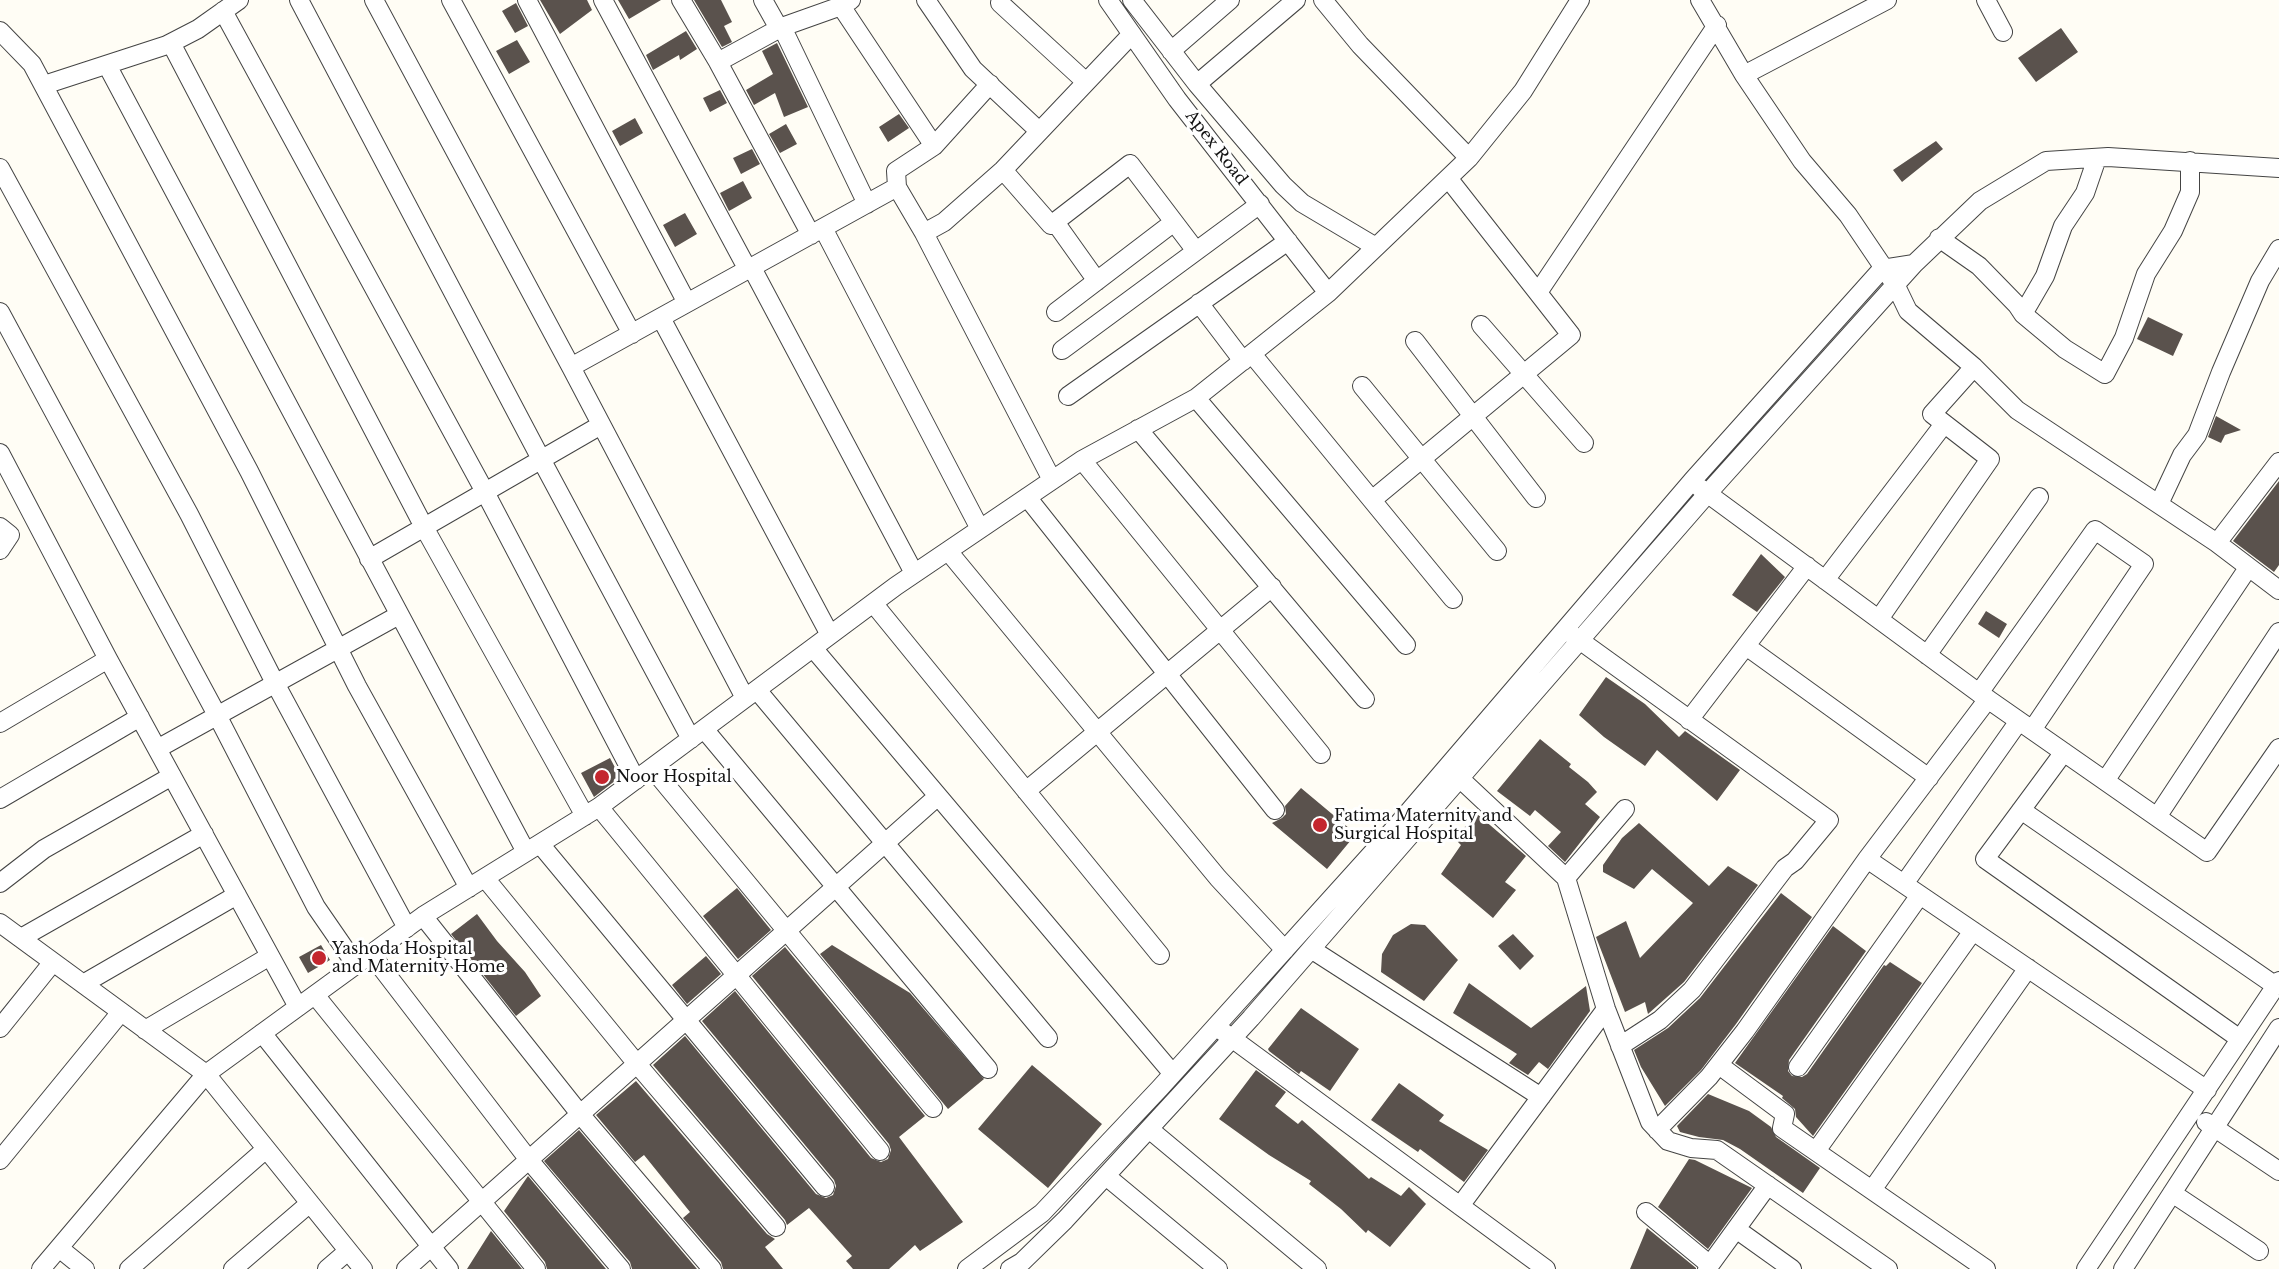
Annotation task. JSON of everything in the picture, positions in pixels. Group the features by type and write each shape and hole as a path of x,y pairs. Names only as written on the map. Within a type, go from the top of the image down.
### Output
{"street":[{"path":"44,86 171,43 198,29 239,0"},
{"path":"300,0 541,459 698,734 836,887 988,1069"},
{"path":"374,0 601,425 751,694 885,843 1048,1038"},
{"path":"451,0 632,334"},
{"path":"527,0 687,303"},
{"path":"603,0 915,573"},
{"path":"681,0 817,232 980,529"},
{"path":"763,0 777,25 782,27 867,204"},
{"path":"926,0 974,69 1039,132"},
{"name":"Apex Road","path":"1108,0 1177,99 1328,293"},
{"name":"Apex Road","path":"1132,0 1197,84 1289,191 1325,218 1376,247"},
{"path":"1171,51 1230,0"},
{"path":"1197,84 1296,0"},
{"path":"41,1269 206,1074 423,916 592,812 915,573 1082,460 1196,398 1328,293 1468,158 1523,91 1580,0"},
{"path":"1702,0 1744,75 1802,161 1848,215 1882,269 1896,286 1908,311 1974,367 2017,410 2217,543 2248,568 2277,584"},
{"path":"1744,75 1887,0"},
{"path":"1986,0 2002,32"},
{"path":"1325,1 1360,45 1468,158"},
{"path":"718,62 782,27 846,3 934,146"},
{"path":"1000,3 1086,82"},
{"path":"223,11 485,492 636,780"},
{"path":"1539,291 1717,25"},
{"path":"0,31 32,64 243,461 338,648 477,883 637,1064 776,1227"},
{"path":"924,233 944,222 1003,170 1132,34"},
{"path":"171,43 424,527 592,812 737,975 880,1151"},
{"path":"107,65 399,615 533,848 687,1020 825,1187"},
{"path":"990,84 934,146 897,171 897,187 924,233 1052,480"},
{"path":"2023,315 2045,276 2062,226 2085,193 2097,158"},
{"path":"967,1269 1042,1213 1173,1074 1285,950 1580,641 1708,493 1914,264 1980,201 2046,161 2097,158 2190,161 2279,168"},
{"path":"1939,238 1979,266 2017,305 2023,315 2065,349 2105,374 2124,338 2146,273 2173,231 2190,192 2190,161"},
{"path":"1003,170 1051,225 1130,164 1196,251"},
{"path":"0,168 189,514 274,683 407,928"},
{"path":"1372,500 1571,335 1539,291 1448,178"},
{"path":"571,367 897,187"},
{"path":"1062,350 1260,204"},
{"path":"1055,222 1096,281"},
{"path":"1056,312 1174,222"},
{"path":"1068,396 1288,241"},
{"path":"2159,504 2182,455 2197,435 2260,281 2279,249"},
{"path":"994,1248 1015,1268 1065,1220 1311,949 1453,773 1564,630 1692,481 1882,269 1914,264"},
{"path":"1199,303 1372,500 1453,599"},
{"path":"0,312 217,715 316,907 356,965"},
{"path":"661,318 830,635"},
{"path":"1481,325 1584,443"},
{"path":"1415,341 1536,498"},
{"path":"1879,619 1990,459 1932,414 1974,367"},
{"path":"1362,386 1497,551"},
{"path":"1196,398 1406,645"},
{"path":"1825,580 1944,424"},
{"path":"369,559 601,425"},
{"path":"1138,429 1365,699"},
{"path":"0,453 108,659 298,1007"},
{"path":"1082,460 1321,754"},
{"path":"2217,543 2279,462"},
{"path":"1692,481 1983,696 2207,852 2279,748"},
{"path":"1027,497 1275,810"},
{"path":"1927,655 2039,497"},
{"path":"0,527 10,535 0,550"},
{"path":"1657,1130 1719,1065 1867,859 1929,778 2095,530 2144,564 2025,726 1904,884"},
{"path":"948,551 1218,878 1285,950"},
{"path":"1689,720 1807,566"},
{"path":"2105,781 2248,568"},
{"path":"1026,790 1272,587"},
{"path":"873,603 1160,955"},
{"path":"157,749 399,615"},
{"path":"1564,630 1828,820 1795,861 1785,868 1692,990 1660,1020 1620,1046"},
{"path":"2157,817 2279,632"},
{"path":"1746,646 1929,778"},
{"path":"813,648 1173,1074"},
{"path":"0,723 108,659"},
{"path":"0,799 140,717"},
{"path":"2064,752 1985,859 2240,1039"},
{"path":"652,768 933,1108"},
{"path":"1453,773 1566,878 1606,1009 1650,1122 1657,1130 1668,1141 1691,1148 1718,1150 1888,1269"},
{"path":"0,883 44,849 172,776"},
{"path":"405,1269 938,796"},
{"path":"1566,878 1624,809"},
{"path":"2021,810 2277,983 2086,1269"},
{"path":"21,938 204,834"},
{"path":"1867,859 2207,1090"},
{"path":"83,984 237,895"},
{"path":"1798,1067 1920,895"},
{"path":"423,916 580,1114 712,1269"},
{"path":"0,923 206,1074 363,1269"},
{"path":"1816,1151 1973,931"},
{"path":"1311,949 1541,1097"},
{"path":"371,954 529,1160 621,1269"},
{"path":"145,1030 270,956"},
{"path":"0,1028 53,962"},
{"path":"1872,1190 2028,969"},
{"path":"315,995 536,1269"},
{"path":"1460,1206 1606,1009"},
{"path":"0,1160 121,1012"},
{"path":"1215,1027 1546,1269"},
{"path":"2123,1269 2279,1028"},
{"path":"262,1033 449,1269"},
{"path":"1719,1065 1785,1114 1782,1128 1986,1269"},
{"path":"2192,1113 2279,1171"},
{"path":"1149,1129 1317,1269"},
{"path":"129,1269 266,1149"},
{"path":"1106,1176 1218,1269"},
{"path":"1646,1212 1709,1267 1768,1185"},
{"path":"2172,1193 2259,1251"},
{"path":"232,1269 310,1203"},
{"path":"1736,1229 1792,1269"},
{"path":"59,1248 85,1269"},
{"path":"327,1269 348,1251"}],"building":[{"path":"540,0 587,0 592,10 560,34"},
{"path":"618,0 661,0 629,19"},
{"path":"694,0 721,0 732,22 724,26 732,42 722,47"},
{"path":"516,3 528,26 515,33 502,11"},
{"path":"2061,28 2078,52 2036,82 2018,58"},
{"path":"686,31 697,49 680,60 679,55 653,70 646,55"},
{"path":"517,40 530,62 509,74 496,51"},
{"path":"777,43 808,107 784,117 775,93 754,105 746,90 773,74 762,51"},
{"path":"720,90 727,103 710,112 703,98"},
{"path":"899,114 909,128 888,142 879,127"},
{"path":"635,118 643,133 620,146 612,131"},
{"path":"786,124 797,144 780,153 769,134"},
{"path":"1936,141 1943,149 1902,182 1893,170"},
{"path":"752,149 760,164 741,174 733,158"},
{"path":"743,181 752,198 729,211 720,193"},
{"path":"685,213 697,234 675,247 663,225"},
{"path":"2148,317 2183,334 2173,356 2137,339"},
{"path":"2216,416 2241,430 2225,435 2221,443 2208,437"},
{"path":"2279,481 2279,565 2274,572 2233,541"},
{"path":"1761,554 1785,577 1757,612 1732,595"},
{"path":"1986,611 2007,624 1999,638 1978,624"},
{"path":"1606,677 1645,704 1679,737 1685,731 1740,770 1717,801 1657,750 1645,766 1604,737 1579,715"},
{"path":"1540,739 1571,764 1569,767 1597,792 1585,804 1600,817 1565,862 1548,846 1561,832 1535,810 1530,816 1497,791"},
{"path":"610,758 620,777 594,797 581,773"},
{"path":"1301,788 1356,834 1327,869 1272,823 1286,814 1285,806"},
{"path":"1476,813 1526,856 1505,882 1516,890 1493,918 1441,874 1461,845 1455,839"},
{"path":"1639,823 1709,886 1728,866 1758,885 1684,982 1648,1014 1645,1002 1625,1012 1596,937 1626,921 1640,958 1693,903 1652,869 1634,889 1603,872 1603,865 1622,838"},
{"path":"737,888 771,930 738,959 703,916"},
{"path":"1781,893 1812,917 1701,1070 1665,1106 1641,1067 1634,1050 1668,1028 1700,998"},
{"path":"477,914 497,941 525,972 541,996 516,1016 451,934"},
{"path":"1411,924 1425,925 1458,960 1424,1001 1381,972 1382,954 1393,935"},
{"path":"1833,926 1866,951 1789,1060 1788,1071 1792,1076 1802,1077 1807,1074 1884,965 1890,962 1922,983 1813,1136 1796,1117 1795,1109 1782,1098 1783,1096 1735,1063"},
{"path":"1513,934 1534,956 1520,970 1498,946"},
{"path":"321,945 330,960 308,973 299,957"},
{"path":"832,945 910,993 984,1079 948,1109 820,954"},
{"path":"785,947 925,1116 899,1137 963,1222 920,1251 915,1245 889,1269 853,1269 846,1261 852,1256 809,1208 787,1225 653,1065 685,1036 816,1194 826,1198 833,1195 836,1186 834,1180 702,1021 735,991 871,1158 881,1162 888,1159 891,1150 889,1144 752,976"},
{"path":"706,956 721,974 687,1004 672,985"},
{"path":"1469,983 1531,1028 1586,986 1590,1011 1548,1069 1539,1062 1528,1075 1509,1063 1517,1054 1453,1013"},
{"path":"1301,1008 1359,1049 1330,1091 1301,1071 1299,1074 1268,1049"},
{"path":"1032,1065 1102,1124 1048,1188 978,1129"},
{"path":"1256,1070 1286,1092 1275,1106 1298,1124 1302,1120 1369,1179 1371,1177 1401,1196 1409,1187 1426,1204 1390,1247 1368,1230 1366,1233 1341,1209 1309,1184 1311,1181 1269,1155 1219,1119"},
{"path":"636,1081 767,1234 775,1239 765,1247 783,1269 723,1269 721,1262 683,1218 690,1212 644,1155 635,1162 596,1115"},
{"path":"1399,1083 1444,1115 1439,1121 1488,1150 1464,1182 1420,1149 1418,1152 1371,1120"},
{"path":"1708,1094 1749,1111 1771,1127 1776,1137 1820,1168 1803,1193 1740,1149 1723,1140 1680,1132 1677,1126"},
{"path":"579,1130 697,1269 632,1269 630,1262 544,1161"},
{"path":"1689,1159 1752,1188 1708,1249 1658,1207"},
{"path":"528,1176 606,1269 547,1269 545,1262 504,1211"},
{"path":"1647,1228 1696,1268 1696,1269 1630,1269"},
{"path":"491,1231 522,1269 467,1269"}],"place":[{"name":"Noor Hospital","path":"602,777"},
{"name":"Fatima Maternity and Surgical Hospital","path":"1320,825"},
{"name":"Yashoda Hospital and Maternity Home","path":"319,958"}]}
